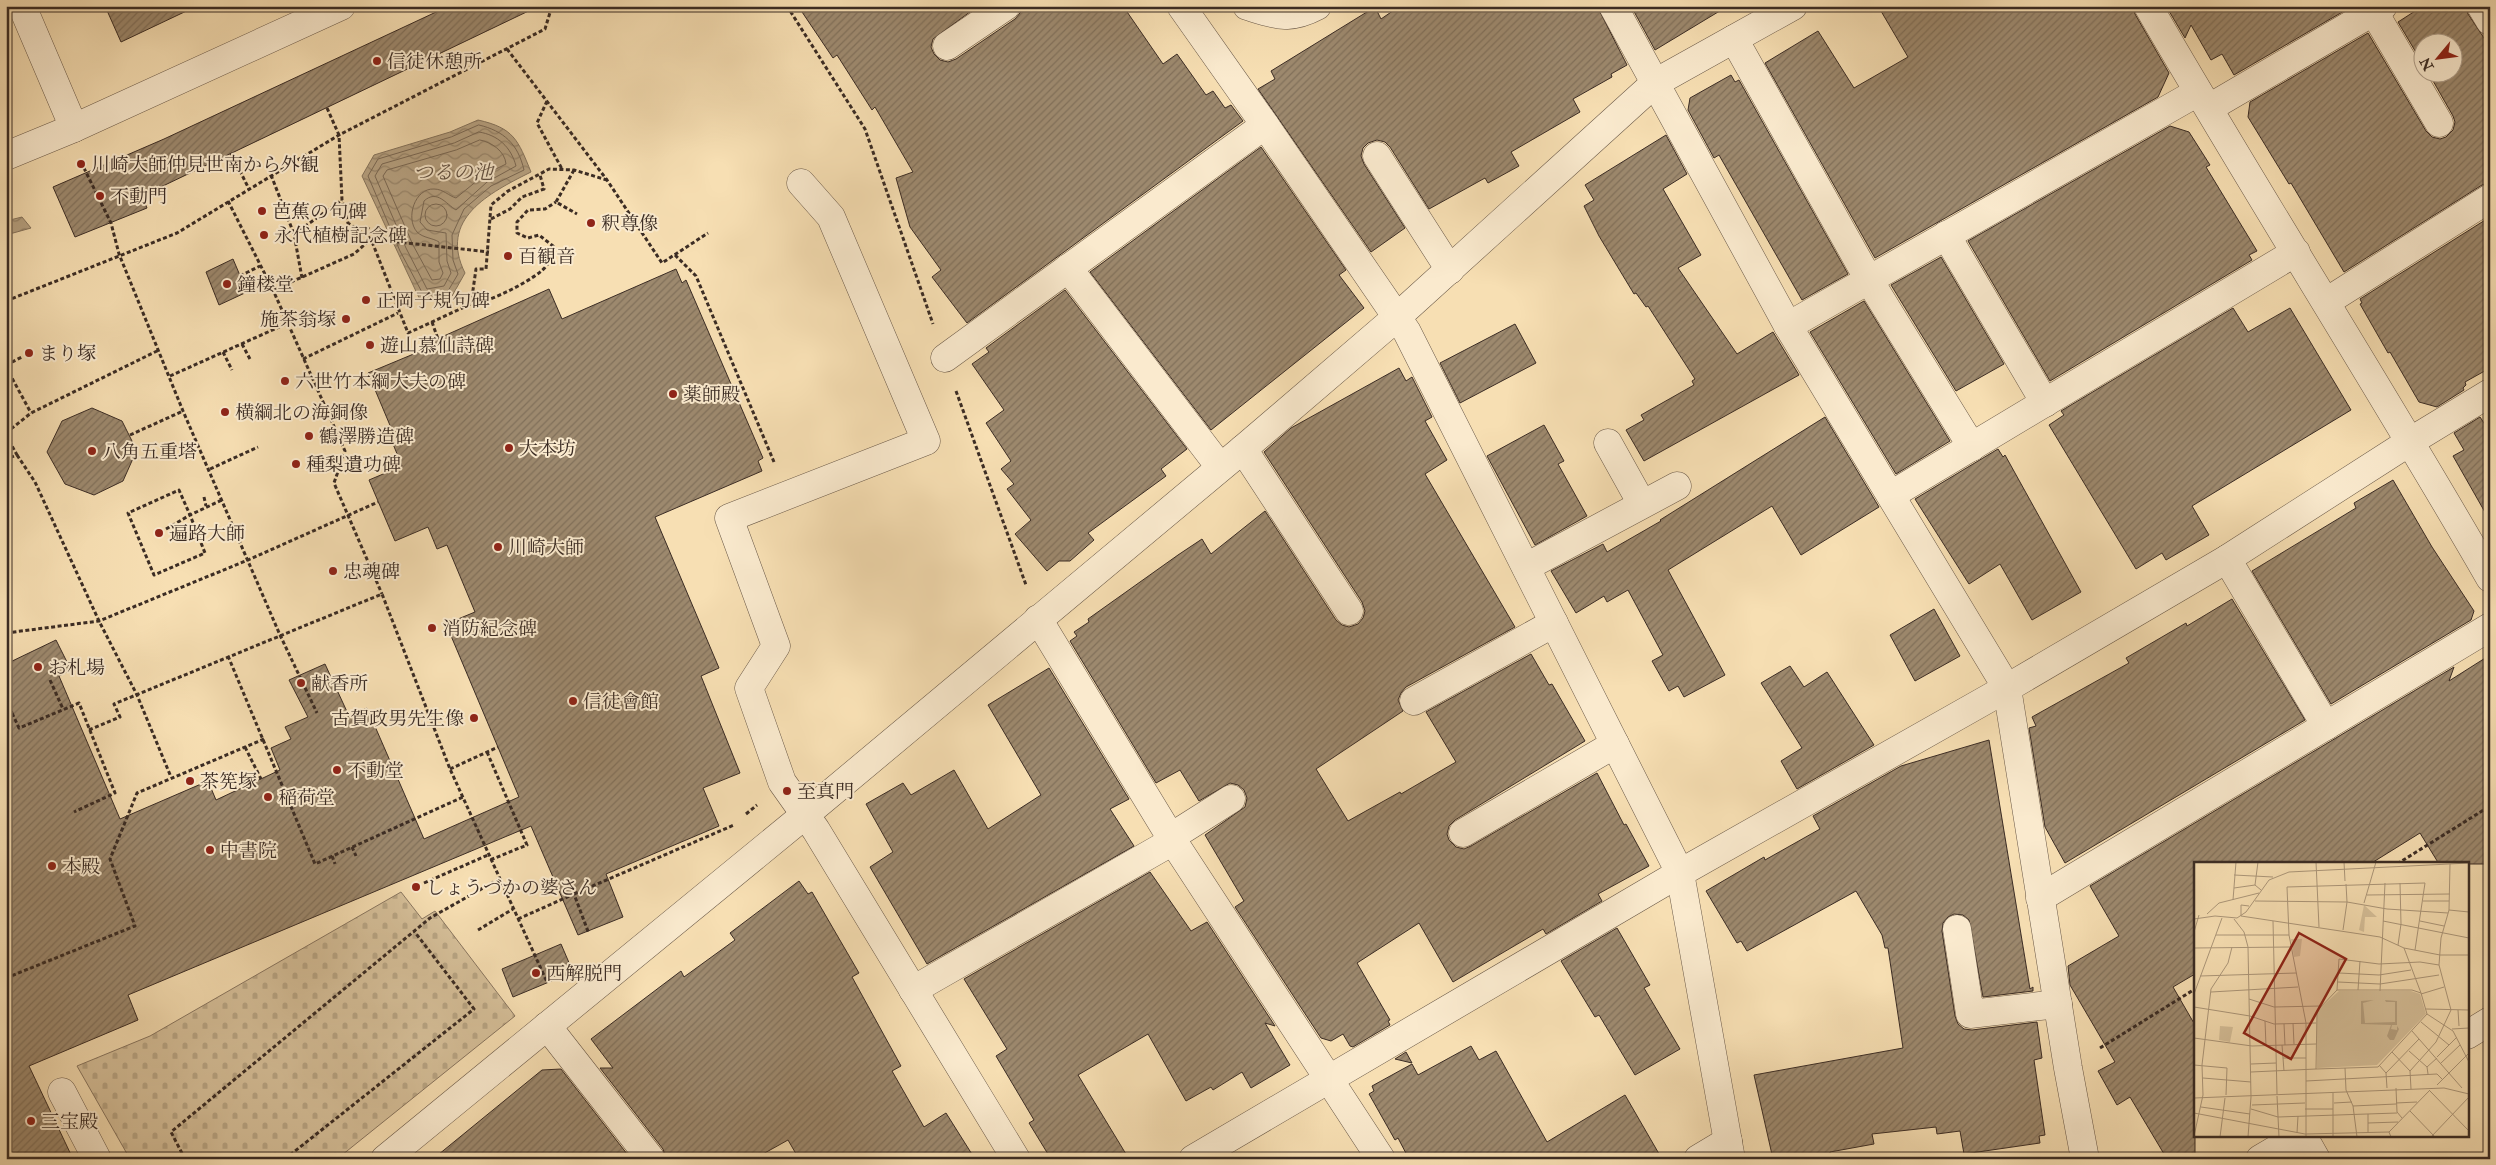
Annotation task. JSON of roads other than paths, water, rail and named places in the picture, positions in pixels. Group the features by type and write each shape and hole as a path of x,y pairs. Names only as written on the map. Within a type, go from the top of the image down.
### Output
{"street":[{"path":"22,6 74,128"},
{"path":"6,156 74,128 341,6"},
{"path":"946,46 1006,6"},
{"path":"1180,6 1265,125 1397,317 1424,363 1680,873 1729,1150 1698,1159"},
{"path":"1247,6 1279,17 1303,14 1317,6"},
{"path":"1613,6 1788,326 2007,688 2068,1068 2085,1159"},
{"path":"385,1159 806,814 1243,449 1450,270 1655,83 1793,6"},
{"path":"2148,6 2203,100 2411,441 2490,578"},
{"path":"2481,6 2490,21"},
{"path":"1788,326 1946,236 2378,9 2439,123"},
{"path":"1734,39 1869,280 1972,447"},
{"path":"944,358 1265,125"},
{"path":"1377,156 1450,270"},
{"path":"801,183 830,217 926,441 729,518 776,646 749,688 782,782 806,814 1016,1159"},
{"path":"2326,302 2490,198"},
{"path":"1946,236 2045,403"},
{"path":"1891,495 2296,252"},
{"path":"1068,268 1220,467"},
{"path":"1193,1159 1680,873 2007,688 2227,559 2411,441 2490,393"},
{"path":"1608,443 1642,504"},
{"path":"1243,449 1349,611"},
{"path":"1526,567 1676,486"},
{"path":"2227,559 2326,726"},
{"path":"1038,619 1172,839 1381,1159"},
{"path":"1414,701 1554,623"},
{"path":"2040,898 2490,627"},
{"path":"1463,833 1615,744"},
{"path":"913,990 1172,839 1231,799"},
{"path":"1957,929 1970,1014 2058,1004"},
{"path":"554,1020 651,1159"},
{"path":"2468,1034 2490,1022"},
{"path":"62,1092 97,1159"},
{"path":"2260,1159 2297,1138"},
{"path":"2302,1138 2316,1159"}],"water":[{"name":"つるの池","path":"478,120 500,127 513,137 531,172 499,189 472,210 463,223 458,237 458,254 465,273 452,296 421,302 362,176 374,155 450,132"},
{"path":"22,217 31,228 6,235 6,221"}],"place":[{"name":"信徒休憩所","path":"377,61"},
{"name":"川崎大師仲見世南から外観","path":"81,164"},
{"name":"不動門","path":"100,196"},
{"name":"芭蕉の句碑","path":"262,211"},
{"name":"釈尊像","path":"591,223"},
{"name":"永代植樹記念碑","path":"264,235"},
{"name":"百観音","path":"508,256"},
{"name":"鐘楼堂","path":"227,284"},
{"name":"正岡子規句碑","path":"366,300"},
{"name":"施茶翁塚","path":"346,319"},
{"name":"遊山慕仙詩碑","path":"370,345"},
{"name":"まり塚","path":"29,353"},
{"name":"六世竹本綱大夫の碑","path":"285,381"},
{"name":"薬師殿","path":"673,394"},
{"name":"横綱北の海銅像","path":"225,412"},
{"name":"鶴澤勝造碑","path":"309,436"},
{"name":"大本坊","path":"509,448"},
{"name":"八角五重塔","path":"92,451"},
{"name":"種梨遺功碑","path":"296,464"},
{"name":"遍路大師","path":"159,533"},
{"name":"川崎大師","path":"498,547"},
{"name":"忠魂碑","path":"333,571"},
{"name":"消防紀念碑","path":"432,628"},
{"name":"お札場","path":"38,667"},
{"name":"献香所","path":"301,683"},
{"name":"信徒會館","path":"573,701"},
{"name":"古賀政男先生像","path":"474,718"},
{"name":"不動堂","path":"337,770"},
{"name":"茶筅塚","path":"190,781"},
{"name":"至真門","path":"787,791"},
{"name":"稲荷堂","path":"268,797"},
{"name":"中書院","path":"210,850"},
{"name":"本殿","path":"52,866"},
{"name":"しょうづかの婆さん","path":"416,887"},
{"name":"西解脱門","path":"536,973"},
{"name":"三宝殿","path":"31,1121"}]}
